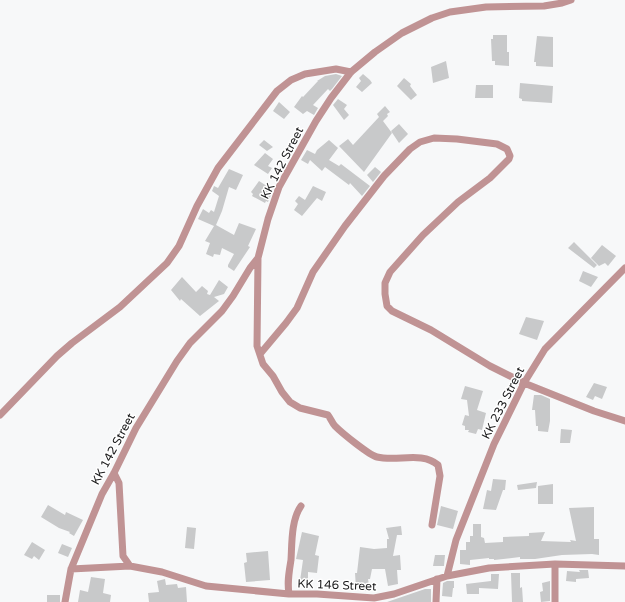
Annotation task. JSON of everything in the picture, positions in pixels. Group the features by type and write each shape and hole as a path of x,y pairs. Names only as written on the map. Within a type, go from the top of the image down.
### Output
{"street":[{"name":"KK 142 Street","path":"65,602 71,568 102,494 114,474 136,428 177,361 190,344 222,311 258,258 274,198 279,187 330,98 351,72 375,52 402,33 432,18 450,12 486,7 544,6 571,0"},
{"path":"0,415 57,356 120,307 167,263 180,246 197,206 218,168 277,91 291,80 305,74 336,69 351,72"},
{"path":"260,354 286,324 296,308 317,266 345,226 384,176 410,150 420,142 434,138 497,144 505,147 509,152 509,159 490,178 452,207 423,235 390,272 385,284 387,306 392,311 431,330 490,366 524,383 594,411 625,421"},
{"path":"258,258 258,346 263,364 273,376 282,392 290,402 300,408 328,415 335,426 372,455 379,458 426,459 434,461 438,465 440,476 432,525"},
{"name":"KK 233 Street","path":"447,576 456,540 494,444 524,383 544,349 625,268"},
{"path":"114,474 119,483 122,556 130,566"},
{"path":"289,594 287,583 291,560 292,539 298,510 301,506"},
{"path":"555,564 555,602"},
{"name":"KK 146 Street","path":"71,568 130,566 162,572 206,586 289,594 316,594 374,598 394,594 447,576 489,568 555,564 625,566"},
{"path":"436,602 438,579"},
{"path":"316,594 316,602"}],"building":[{"path":"493,35 507,35 509,66 495,65 495,61 492,61 491,39 493,39"},
{"path":"537,36 553,37 553,67 536,66 536,62 534,62"},
{"path":"446,61 449,78 433,83 431,67"},
{"path":"336,74 342,76 330,91 328,89 313,105 318,108 314,115 307,111 303,114 294,107 302,96 303,97 317,81 325,76"},
{"path":"363,74 372,83 362,92 356,87 361,81 359,78"},
{"path":"404,78 411,84 410,86 417,95 411,100 397,86"},
{"path":"520,83 553,86 552,103 522,101 522,99 519,98"},
{"path":"476,85 493,85 493,98 475,98"},
{"path":"338,99 347,105 344,109 349,115 344,120 333,105"},
{"path":"279,102 290,112 284,119 273,111"},
{"path":"385,106 390,112 383,121 392,133 364,172 339,146 348,139 353,145 379,117 377,114"},
{"path":"399,124 408,134 399,143 391,131"},
{"path":"264,140 273,147 267,151 259,145"},
{"path":"329,140 338,148 329,160 339,166 341,164 370,186 362,196 350,183 349,185 325,167 322,171 310,160 308,164 301,160 307,150 315,154 317,150"},
{"path":"265,153 273,159 268,166 272,168 268,174 254,165"},
{"path":"375,167 381,172 373,182 367,175"},
{"path":"229,169 243,175 236,190 229,187 216,225 234,235 239,223 256,229 248,246 250,247 234,271 228,267 228,265 234,254 222,248 220,255 214,254 213,257 206,254 210,243 205,241 214,226 198,219 203,209 209,213 211,210 214,212 219,196 212,191 214,186 218,188"},
{"path":"259,181 273,190 268,202 266,201 265,203 252,196 253,194 251,192"},
{"path":"313,186 326,192 322,201 317,198 302,216 294,210 298,204 295,201 299,196 305,200"},
{"path":"574,242 597,265 594,268 568,248"},
{"path":"602,245 616,256 608,266 605,263 599,266 591,258"},
{"path":"583,271 598,277 591,287 579,281"},
{"path":"182,277 196,292 202,286 208,291 207,294 210,295 219,280 228,287 224,294 214,297 219,301 200,316 181,299 180,301 171,290"},
{"path":"526,317 544,321 537,340 519,334"},
{"path":"594,383 607,387 602,399 595,396 593,400 586,397"},
{"path":"465,386 483,391 477,410 486,413 482,430 478,429 476,434 468,432 469,430 465,430 465,426 462,425 465,415 469,416 467,400 461,399"},
{"path":"534,395 541,395 550,399 550,421 548,432 538,431 538,426 536,426 535,410 532,410"},
{"path":"561,429 572,430 570,443 560,443"},
{"path":"493,479 506,480 505,490 503,490 496,510 483,509 487,490 491,491"},
{"path":"537,482 536,488 518,490 517,485"},
{"path":"553,484 553,504 538,504 538,486"},
{"path":"48,505 65,515 66,512 83,520 74,536 69,533 70,532 59,528 41,517"},
{"path":"441,506 458,511 453,529 437,525"},
{"path":"594,507 594,539 599,539 599,555 562,555 535,559 520,559 520,557 494,560 489,558 470,560 470,565 460,564 460,550 466,550 466,542 470,542 470,536 473,536 473,524 481,524 481,537 484,538 485,543 503,542 503,537 529,536 529,533 545,532 541,541 571,542 570,540 576,541 569,508"},
{"path":"401,526 402,535 397,535 393,556 400,555 401,570 397,570 398,584 388,586 385,569 372,569 370,579 368,579 370,591 363,591 363,589 356,588 355,573 357,573 360,547 374,549 387,548 387,539 389,539 386,528"},
{"path":"187,527 196,528 194,549 185,548"},
{"path":"302,532 319,536 315,555 319,556 317,573 308,572 308,581 300,581 303,560 296,559"},
{"path":"32,542 45,550 39,560 34,556 32,559 24,555"},
{"path":"62,544 72,548 68,557 58,553"},
{"path":"268,551 270,580 246,582 244,563 247,562 246,553"},
{"path":"435,555 445,555 444,566 433,566"},
{"path":"579,570 588,570 589,578 576,579 576,582 566,581 567,571 580,572"},
{"path":"511,573 520,573 520,588 522,587 523,602 512,602"},
{"path":"491,574 499,574 498,589 479,588 479,594 467,594 466,584 491,581"},
{"path":"91,577 105,579 103,593 111,595 110,602 78,602 80,590 88,592"},
{"path":"165,579 166,585 177,584 178,588 186,587 187,602 149,602 148,593 159,592 157,581"},
{"path":"447,581 454,581 452,597 442,596 443,583"},
{"path":"550,581 550,601 541,602 540,592 543,591 542,583"},
{"path":"425,589 431,589 431,602 387,602"},
{"path":"47,595 60,595 60,602 47,602"}]}
